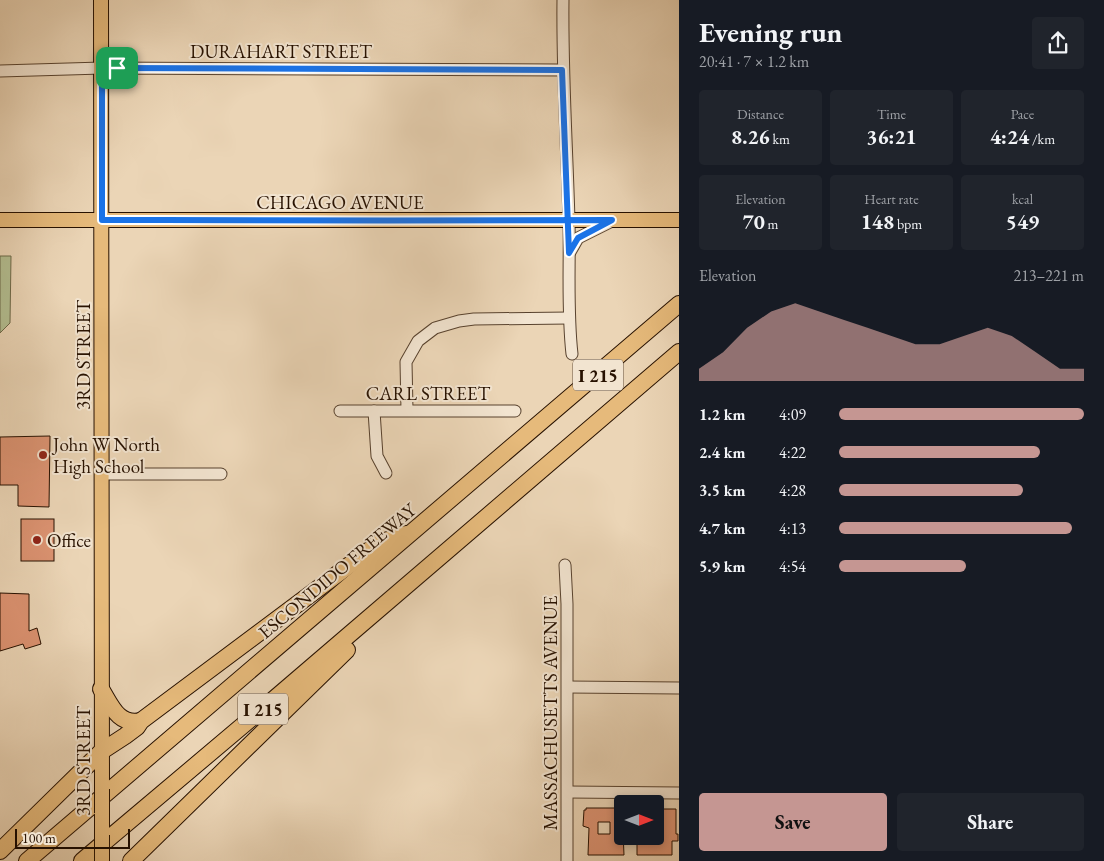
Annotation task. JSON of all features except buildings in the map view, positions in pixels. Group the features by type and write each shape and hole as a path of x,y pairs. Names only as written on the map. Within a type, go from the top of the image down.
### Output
{"highway":[{"name":"ESCONDIDO FREEWAY","path":"27,861 677,305"},
{"name":"I 215","path":"82,861 679,352"},
{"path":"0,851 102,756 137,727 141,721 379,542 416,530"},
{"path":"131,861 219,777 442,554"},
{"path":"101,689 115,712 121,718 132,723 141,721"}],"main road":[{"name":"3RD STREET","path":"101,0 102,861"},
{"name":"CHICAGO AVENUE","path":"0,220 679,220"}],"street":[{"path":"563,0 562,70 569,221 569,318 572,354"},
{"name":"DURAHART STREET","path":"0,71 102,68 562,70"},
{"path":"569,253 578,238 612,220"},
{"path":"407,410 406,362 418,341 436,328 459,321 474,319 569,318"},
{"name":"CARL STREET","path":"340,411 515,411"},
{"path":"374,411 377,456 386,473"},
{"path":"102,474 221,474"},
{"name":"MASSACHUSETTS AVENUE","path":"565,565 568,687 567,861"},
{"path":"568,687 679,688"},
{"path":"568,792 679,792"}],"green space":[{"path":"0,256 11,256 10,323 0,333"}],"place":[{"name":"John W North High School","path":"43,455"},
{"name":"Office","path":"37,540"}],"route":[{"path":"117,68 102,68 102,220 144,221 163,220 380,221 569,221 612,220 578,238 569,253 569,221 562,70 117,68"}]}
